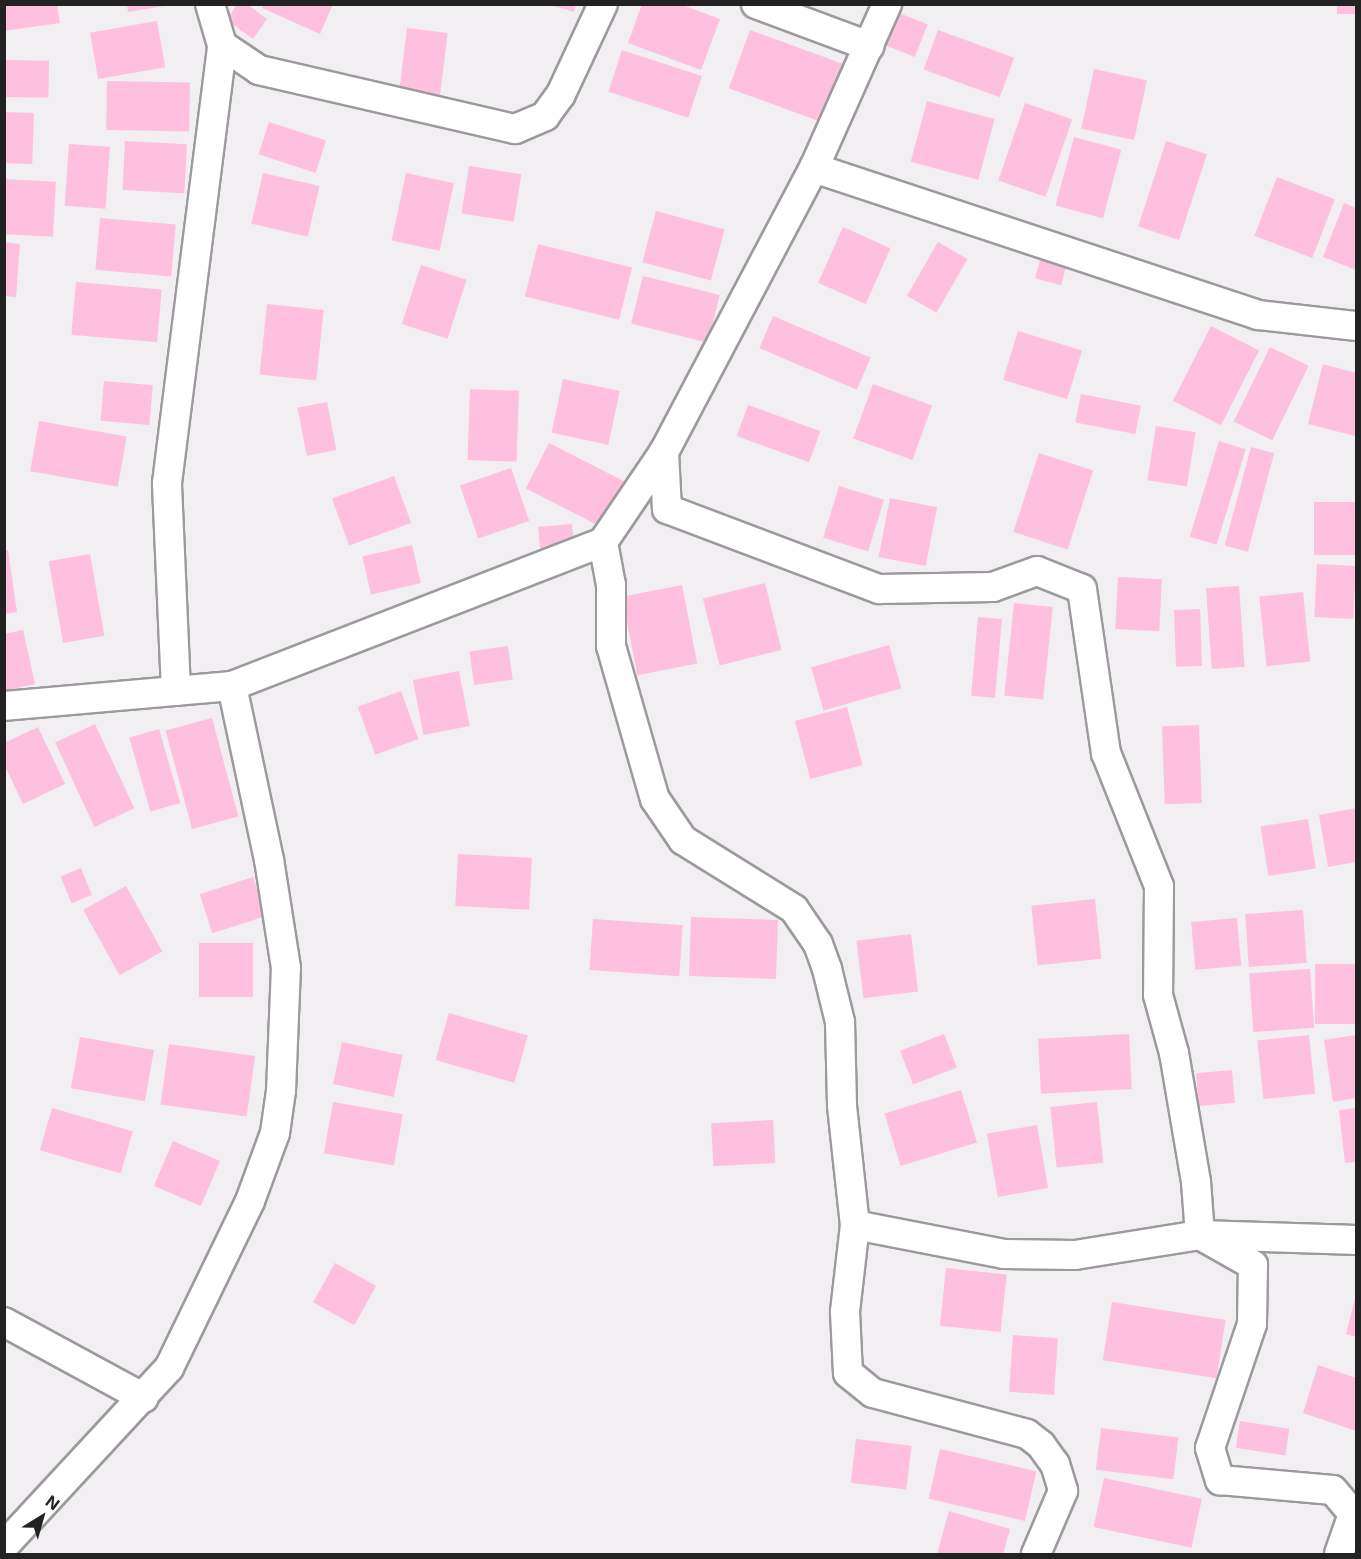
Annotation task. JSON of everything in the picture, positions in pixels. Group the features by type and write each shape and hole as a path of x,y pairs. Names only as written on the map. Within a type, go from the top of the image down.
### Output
{"street":[{"path":"176,691 167,483 222,45 210,4"},
{"path":"222,45 259,70 514,129 545,116 561,94 603,4"},
{"path":"756,4 869,46"},
{"path":"4,706 232,686 603,542 664,453 814,168 887,4"},
{"path":"814,168 1258,315 1356,326"},
{"path":"664,453 666,509 879,589 993,587 1037,571 1082,589 1106,753 1159,886 1158,995 1176,1065 1196,1182 1200,1235"},
{"path":"603,542 611,585 611,646 655,799 683,840 794,909 818,944 840,1022 842,1106 855,1225 845,1312 848,1374 873,1393 1027,1434 1041,1445 1055,1464 1063,1491 1036,1554"},
{"path":"4,1546 144,1398 169,1368 250,1202 274,1133 281,1091 286,968 269,860 232,686"},
{"path":"855,1225 1004,1254 1075,1255 1200,1235 1356,1240"},
{"path":"1200,1235 1253,1265 1252,1324 1210,1448 1220,1480 1333,1490 1353,1514 1339,1554"},
{"path":"4,1322 144,1398"}],"building":[{"path":"4,4 57,4 60,23 4,31"},
{"path":"127,4 164,4 164,6 128,12"},
{"path":"237,4 247,4 267,19 253,39 227,20"},
{"path":"263,4 333,4 320,34 262,8"},
{"path":"642,4 680,4 720,19 701,70 628,43"},
{"path":"1337,4 1356,4 1356,14 1337,14"},
{"path":"551,5 576,5 574,12"},
{"path":"899,13 928,25 915,57 886,45"},
{"path":"157,21 165,67 98,79 90,33"},
{"path":"407,28 448,33 440,96 399,91"},
{"path":"750,30 844,64 823,122 729,88"},
{"path":"938,30 1014,58 1000,97 924,69"},
{"path":"622,50 702,76 688,118 608,92"},
{"path":"4,60 49,61 48,98 4,97"},
{"path":"1094,69 1147,80 1134,140 1081,129"},
{"path":"107,81 190,82 189,131 106,130"},
{"path":"927,101 995,119 978,180 911,162"},
{"path":"1025,103 1072,119 1046,197 998,181"},
{"path":"4,112 34,113 32,164 4,163"},
{"path":"269,122 326,141 316,173 258,154"},
{"path":"1074,137 1121,150 1103,218 1056,206"},
{"path":"125,141 187,144 184,193 122,190"},
{"path":"1166,141 1207,154 1179,240 1138,227"},
{"path":"69,144 110,147 106,209 65,206"},
{"path":"469,166 521,174 514,222 461,213"},
{"path":"263,173 320,186 308,237 251,224"},
{"path":"406,173 454,183 440,251 392,240"},
{"path":"1277,177 1335,199 1312,258 1254,236"},
{"path":"4,179 56,182 53,237 4,234"},
{"path":"1344,203 1356,208 1356,270 1323,257"},
{"path":"656,211 725,229 711,281 642,262"},
{"path":"100,218 176,225 171,276 95,270"},
{"path":"843,227 891,248 866,304 818,283"},
{"path":"4,242 20,244 16,297 4,296"},
{"path":"938,242 967,259 936,313 907,296"},
{"path":"538,244 632,267 619,320 525,296"},
{"path":"1041,256 1067,263 1061,285 1035,278"},
{"path":"421,265 467,280 447,339 402,324"},
{"path":"643,276 720,295 708,343 631,324"},
{"path":"76,282 162,289 157,342 71,335"},
{"path":"267,304 324,310 316,381 260,375"},
{"path":"773,316 871,357 857,390 759,348"},
{"path":"1211,326 1259,351 1221,425 1173,401"},
{"path":"1018,331 1082,351 1067,399 1003,380"},
{"path":"1270,347 1309,366 1272,440 1234,422"},
{"path":"1323,364 1356,373 1355,436 1308,424"},
{"path":"563,379 620,391 608,445 552,433"},
{"path":"104,381 153,385 149,425 101,421"},
{"path":"873,384 932,406 912,460 853,439"},
{"path":"470,389 519,391 516,462 468,460"},
{"path":"1081,394 1141,406 1135,434 1075,422"},
{"path":"327,402 336,450 307,456 298,408"},
{"path":"748,405 820,431 809,462 737,436"},
{"path":"39,421 127,436 118,487 30,471"},
{"path":"1156,426 1196,432 1187,487 1147,480"},
{"path":"1219,441 1246,449 1217,545 1190,537"},
{"path":"549,443 627,483 604,528 526,488"},
{"path":"1251,447 1274,453 1248,552 1225,546"},
{"path":"1039,453 1093,471 1068,550 1013,532"},
{"path":"511,468 529,521 478,539 460,486"},
{"path":"394,476 411,523 349,546 332,499"},
{"path":"839,486 884,500 868,551 823,538"},
{"path":"890,498 937,507 926,566 879,557"},
{"path":"1314,502 1356,502 1356,555 1314,555"},
{"path":"572,524 574,549 540,552 538,527"},
{"path":"412,545 421,583 371,594 362,556"},
{"path":"4,550 8,550 17,612 4,614"},
{"path":"90,554 104,636 63,643 49,561"},
{"path":"1317,564 1356,566 1353,619 1314,617"},
{"path":"1118,577 1162,579 1159,631 1115,629"},
{"path":"765,583 782,650 720,665 703,598"},
{"path":"682,585 697,664 637,675 622,597"},
{"path":"1239,586 1245,667 1212,669 1206,588"},
{"path":"1303,592 1310,662 1267,666 1259,597"},
{"path":"1014,603 1053,607 1043,700 1004,695"},
{"path":"1200,609 1202,666 1176,667 1174,610"},
{"path":"978,617 1002,619 995,698 971,696"},
{"path":"23,630 35,684 4,691 4,634"},
{"path":"889,645 901,688 824,711 811,667"},
{"path":"508,646 513,680 474,685 469,651"},
{"path":"459,671 470,726 424,735 413,680"},
{"path":"401,691 418,739 375,755 358,707"},
{"path":"847,707 863,765 810,779 795,721"},
{"path":"212,718 238,817 192,829 166,730"},
{"path":"95,724 134,808 94,827 55,743"},
{"path":"1199,725 1202,803 1165,804 1162,726"},
{"path":"38,727 65,784 23,804 4,764 4,743"},
{"path":"159,729 180,803 150,812 129,738"},
{"path":"1356,808 1356,862 1328,867 1319,815"},
{"path":"1308,819 1316,868 1268,876 1261,827"},
{"path":"458,854 532,858 529,910 455,906"},
{"path":"81,868 92,895 71,903 61,876"},
{"path":"253,877 266,916 212,933 200,894"},
{"path":"126,886 162,952 120,975 83,910"},
{"path":"1095,899 1101,959 1038,965 1031,906"},
{"path":"1303,910 1307,963 1249,967 1245,914"},
{"path":"691,917 778,920 776,979 689,976"},
{"path":"1237,918 1241,966 1195,970 1191,922"},
{"path":"593,919 683,925 679,976 589,970"},
{"path":"911,934 918,992 863,998 856,941"},
{"path":"199,943 253,943 253,997 199,997"},
{"path":"1315,964 1356,964 1356,1024 1315,1024"},
{"path":"1310,969 1314,1028 1253,1032 1249,973"},
{"path":"449,1013 528,1036 514,1083 435,1060"},
{"path":"944,1034 957,1068 913,1084 900,1051"},
{"path":"1129,1034 1132,1089 1041,1094 1038,1039"},
{"path":"1309,1035 1315,1094 1263,1099 1257,1040"},
{"path":"1356,1035 1356,1098 1333,1102 1324,1040"},
{"path":"80,1037 154,1050 145,1101 71,1088"},
{"path":"342,1042 403,1055 394,1097 333,1084"},
{"path":"169,1044 255,1056 247,1117 161,1104"},
{"path":"1232,1070 1235,1103 1199,1106 1196,1073"},
{"path":"961,1090 977,1143 901,1166 884,1113"},
{"path":"333,1102 403,1114 394,1166 324,1153"},
{"path":"1097,1102 1103,1163 1057,1168 1050,1107"},
{"path":"52,1108 133,1131 121,1173 40,1150"},
{"path":"1356,1108 1356,1162 1345,1163 1339,1110"},
{"path":"773,1120 775,1163 713,1166 711,1123"},
{"path":"1037,1125 1048,1188 998,1197 987,1134"},
{"path":"173,1141 220,1161 201,1206 154,1186"},
{"path":"335,1263 376,1286 354,1325 313,1302"},
{"path":"946,1268 1007,1274 1001,1332 940,1326"},
{"path":"1356,1294 1356,1337 1346,1334"},
{"path":"1112,1302 1226,1320 1216,1378 1103,1360"},
{"path":"1013,1335 1058,1338 1054,1395 1009,1392"},
{"path":"1318,1365 1356,1378 1356,1431 1303,1413"},
{"path":"1240,1421 1289,1429 1285,1455 1236,1448"},
{"path":"1101,1428 1178,1438 1173,1479 1096,1470"},
{"path":"856,1439 912,1446 906,1489 851,1483"},
{"path":"940,1449 1036,1471 1025,1521 929,1499"},
{"path":"1104,1478 1202,1499 1191,1548 1094,1527"},
{"path":"949,1511 1010,1529 1003,1554 937,1554"}]}
